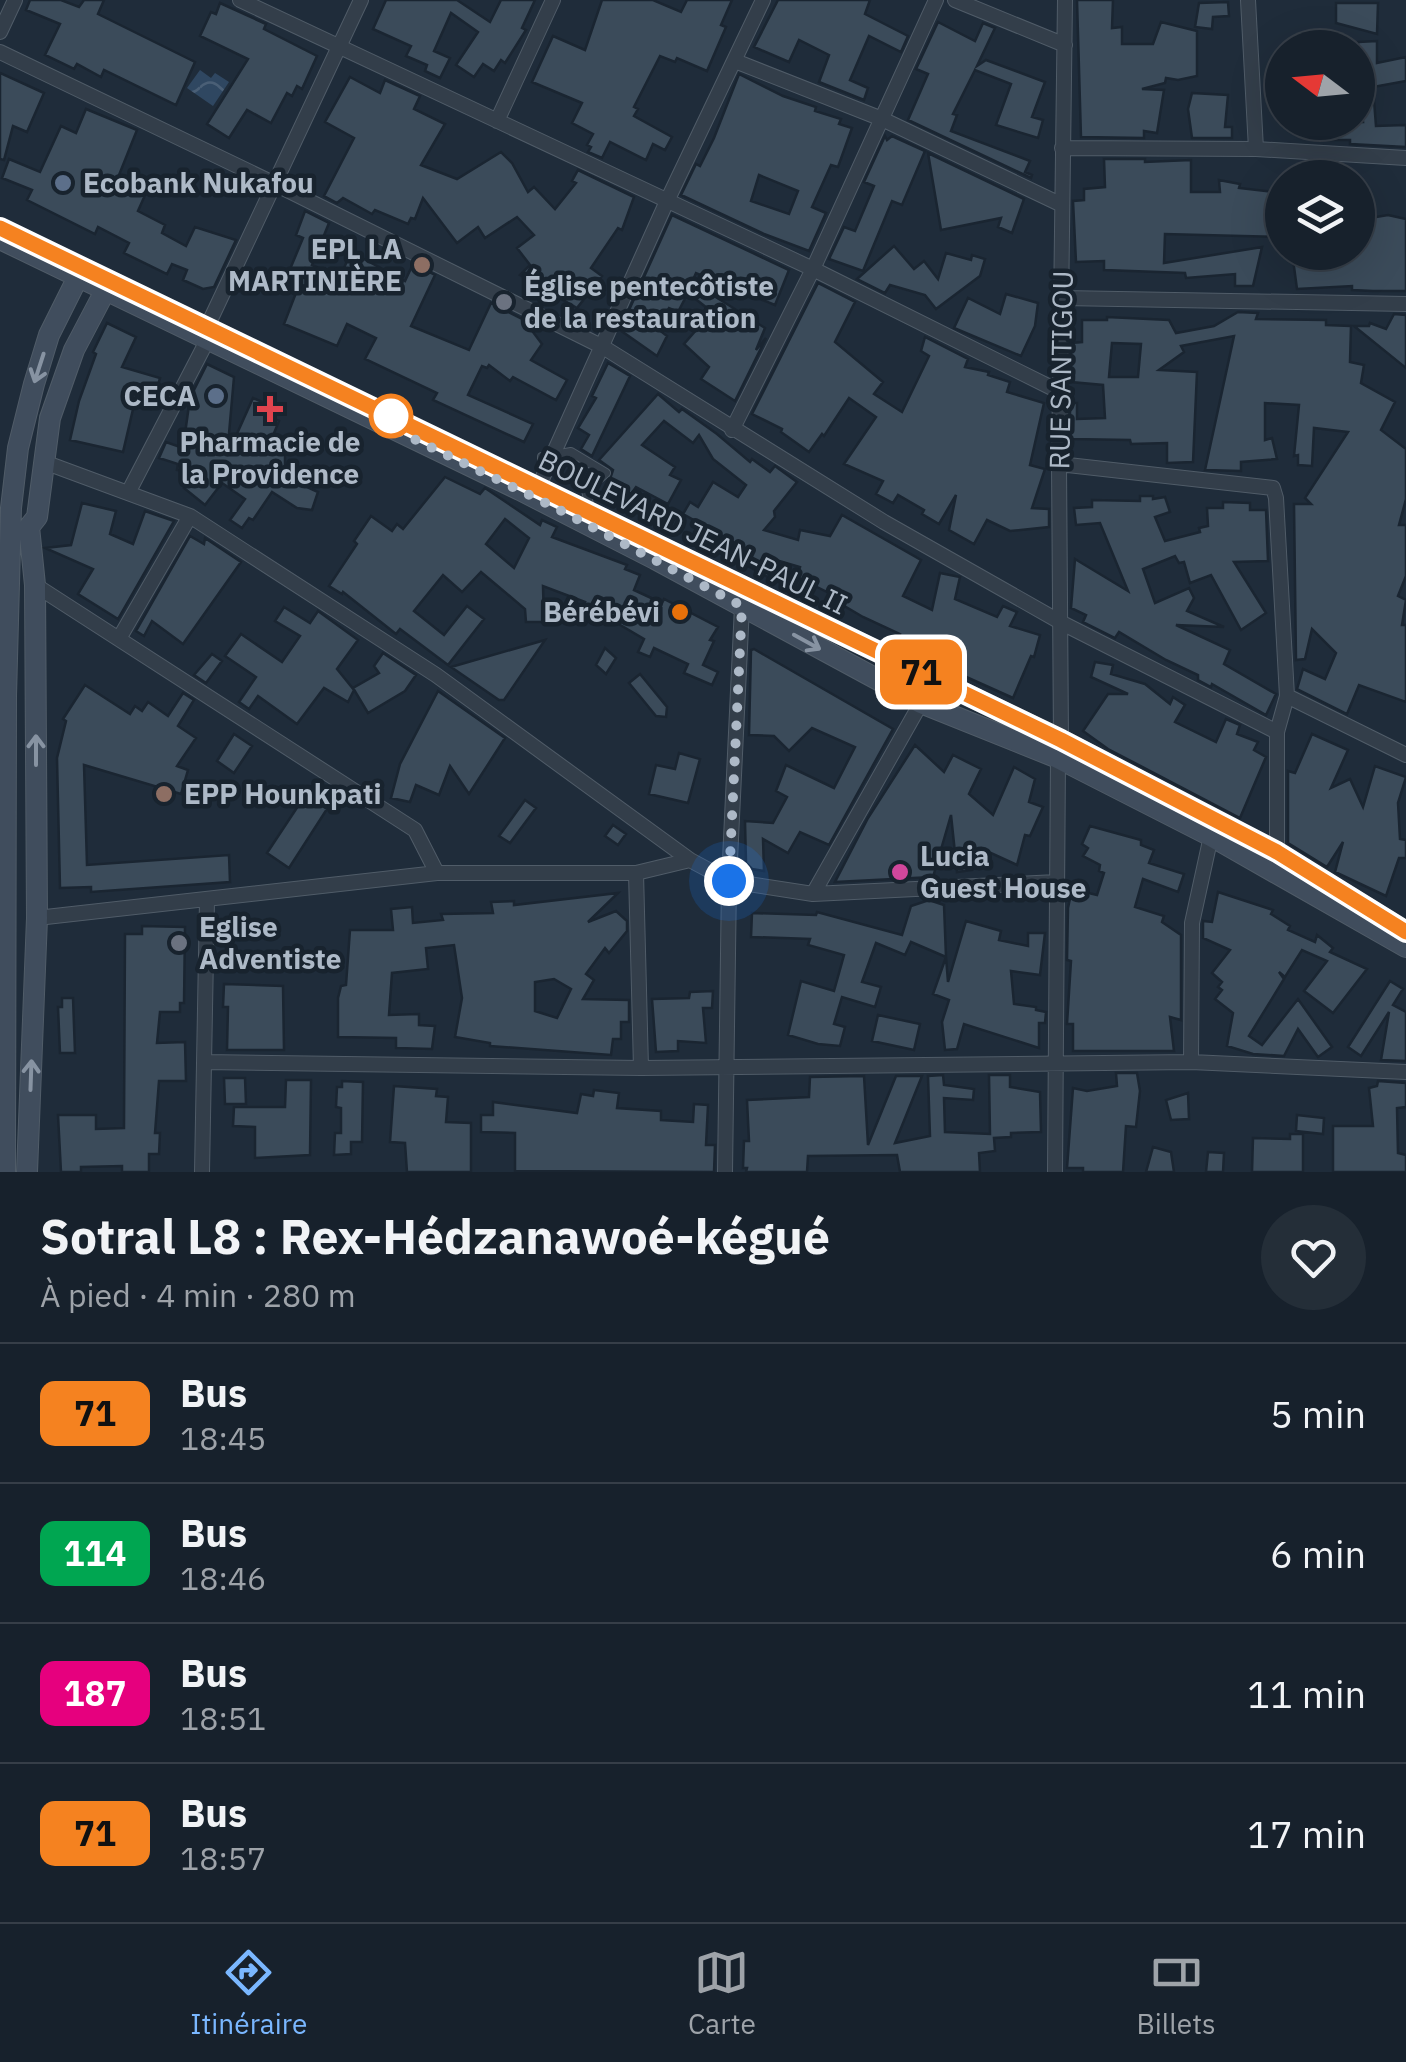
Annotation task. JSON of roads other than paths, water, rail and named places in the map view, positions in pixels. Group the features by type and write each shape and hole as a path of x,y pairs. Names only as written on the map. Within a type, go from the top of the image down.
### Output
{"main road":[{"name":"BOULEVARD JEAN-PAUL II","path":"0,228 76,273"},
{"name":"BOULEVARD JEAN-PAUL II","path":"0,239 540,488 1060,749 1277,852 1406,932"},
{"path":"5,1172 3,696 18,448 49,335 76,273"},
{"path":"13,525 37,517 45,441 64,374 102,284"},
{"name":"BOULEVARD JEAN-PAUL II","path":"208,332 520,490 920,704 1060,749 1406,947"},
{"path":"13,525 35,585 37,918 27,1172"}],"street":[{"path":"0,32 15,0"},
{"path":"240,0 814,269 1060,392"},
{"path":"128,494 362,0"},
{"path":"497,121 553,0"},
{"path":"540,488 763,0"},
{"path":"732,430 814,269 936,0"},
{"path":"955,0 1065,45"},
{"name":"RUE SANTIGOU","path":"1055,1172 1065,0"},
{"path":"1248,0 1256,149"},
{"path":"0,52 603,347 884,522 1062,622 1277,732"},
{"path":"735,61 882,119 1062,205"},
{"path":"1062,148 1256,149 1406,158"},
{"path":"1063,298 1406,304"},
{"path":"44,462 190,516 436,676 690,860 729,881 813,894 1058,882"},
{"path":"1059,464 1273,488 1286,696 1277,732 1277,852"},
{"path":"120,637 190,516"},
{"path":"35,585 416,830 437,872"},
{"path":"724,1172 729,881 742,606"},
{"path":"1286,696 1406,755"},
{"path":"813,894 920,704"},
{"path":"1191,1062 1192,924 1211,836"},
{"path":"37,918 437,872 636,873 690,860"},
{"path":"636,873 641,1068"},
{"path":"202,1172 207,900"},
{"path":"204,1062 641,1068 1191,1062 1406,1072"}],"lane":[{"path":"540,488 542,457 571,452 606,473 586,490 591,514"}],"water":[{"path":"200,70 211,78 215,73 229,82 213,106 187,88"}],"place":[{"name":"Ecobank Nukafou","path":"63,183"},
{"name":"EPL LA MARTINIÈRE","path":"422,265"},
{"name":"Église pentecôtiste de la restauration","path":"504,302"},
{"name":"CECA","path":"216,396"},
{"name":"Pharmacie de la Providence","path":"270,409"},
{"name":"Bérébévi","path":"680,612"},
{"name":"EPP Hounkpati","path":"164,794"},
{"name":"Lucia Guest House","path":"900,872"},
{"name":"Eglise Adventiste","path":"179,943"}]}
